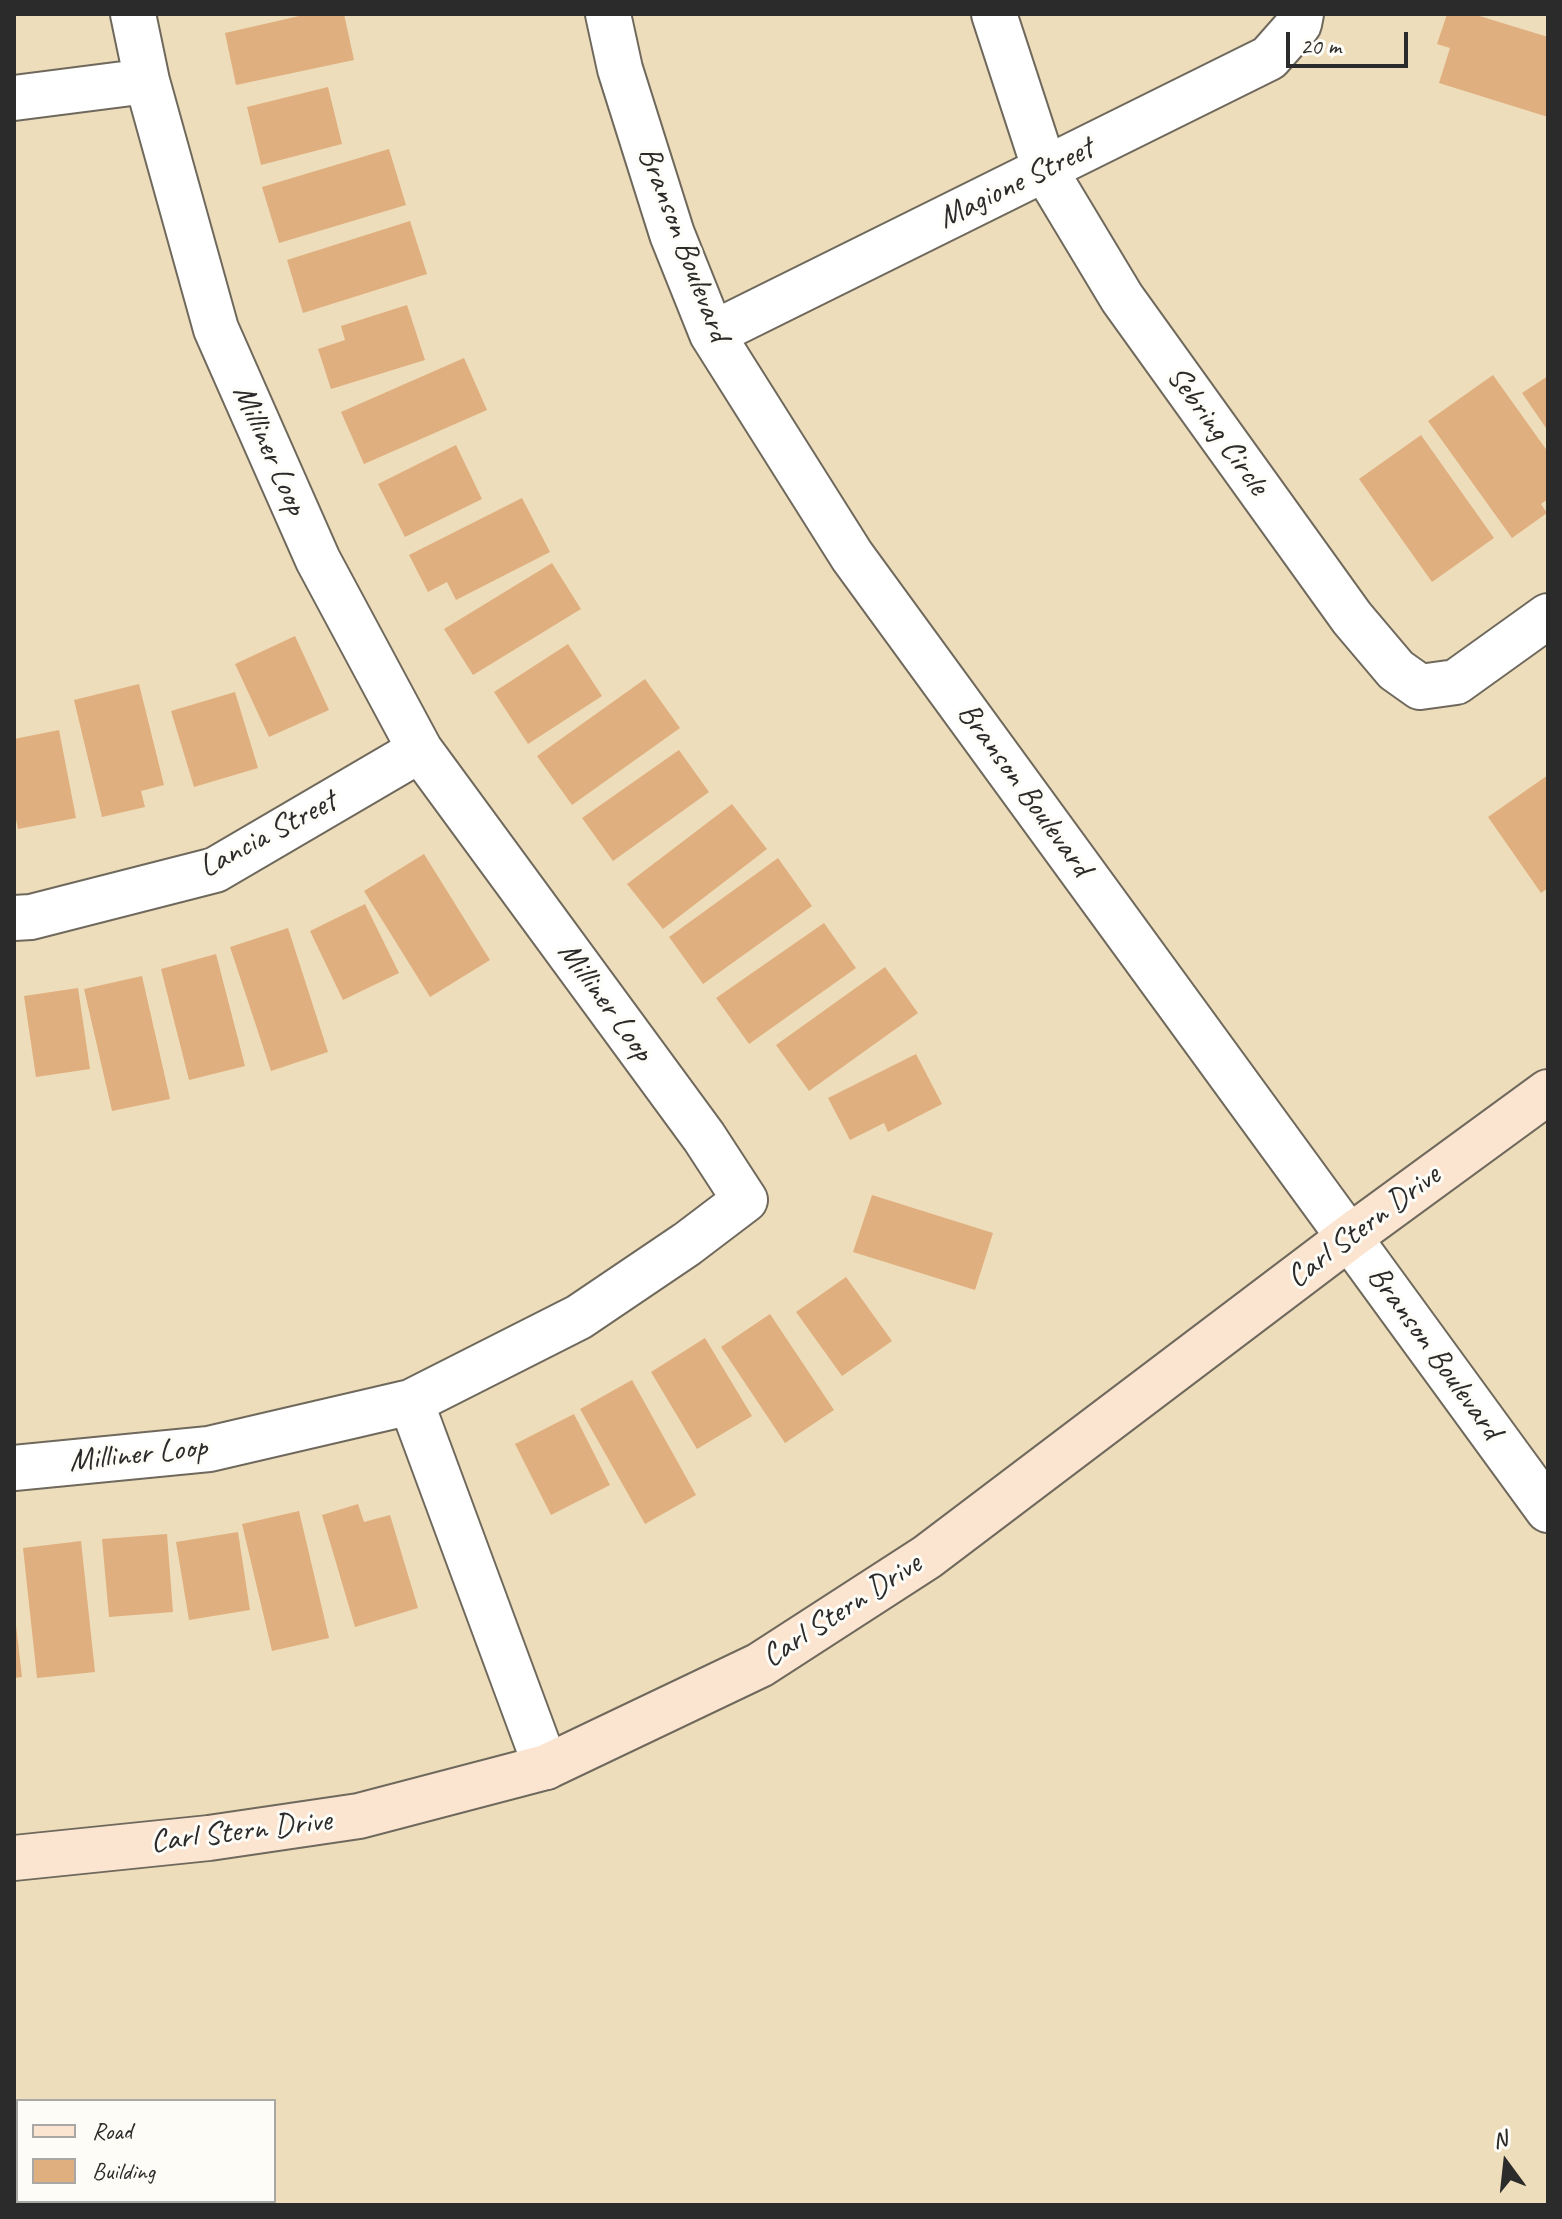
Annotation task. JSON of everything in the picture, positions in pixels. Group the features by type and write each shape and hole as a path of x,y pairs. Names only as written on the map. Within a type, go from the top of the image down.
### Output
{"street":[{"name":"Milliner Loop","path":"14,1468 209,1449 411,1402 579,1317 687,1244 745,1200 704,1137 420,750 318,560 216,329 147,81 133,14"},
{"name":"Branson Boulevard","path":"608,14 620,69 672,234 712,334 852,556 1548,1510"},
{"name":"Sebring Circle","path":"994,14 1045,170 1122,298 1352,618 1396,670 1420,687 1456,682 1548,616"},
{"name":"Magione Street","path":"712,334 1269,58 1299,24 1301,14"},
{"path":"14,98 147,81"},
{"name":"Lancia Street","path":"14,918 31,917 215,870 420,750"},
{"name":"Carl Stern Drive","path":"14,1858 209,1838 359,1816 546,1767 760,1665 927,1557 1351,1236 1548,1092"},
{"path":"411,1402 546,1767"}],"building":[{"path":"308,14 344,14 354,60 236,85 225,33"},
{"path":"1447,14 1473,14 1548,37 1548,117 1439,83 1450,48 1437,44"},
{"path":"328,87 342,144 261,165 247,107"},
{"path":"389,149 406,205 279,243 262,187"},
{"path":"410,221 427,274 303,313 287,260"},
{"path":"407,305 425,360 331,389 318,349 345,340 341,326"},
{"path":"464,358 487,410 364,464 341,412"},
{"path":"1493,375 1548,452 1548,499 1541,504 1547,513 1512,538 1428,421"},
{"path":"1548,376 1548,431 1522,393"},
{"path":"1421,435 1494,538 1432,582 1359,479"},
{"path":"456,445 482,499 405,537 378,484"},
{"path":"522,498 550,552 456,600 447,582 428,592 409,555"},
{"path":"552,563 581,609 473,675 444,629"},
{"path":"295,636 329,710 269,737 235,664"},
{"path":"568,644 602,696 528,744 494,692"},
{"path":"645,679 680,728 572,805 537,756"},
{"path":"139,684 164,785 141,791 145,807 102,817 74,700"},
{"path":"235,692 258,768 194,787 171,711"},
{"path":"59,730 76,818 18,829 14,810 14,739"},
{"path":"679,750 709,792 613,861 582,818"},
{"path":"1548,775 1548,888 1541,893 1488,817"},
{"path":"732,804 767,849 663,929 627,884"},
{"path":"424,854 490,960 430,997 364,891"},
{"path":"778,858 812,906 703,984 669,937"},
{"path":"365,904 399,973 343,1000 310,931"},
{"path":"824,923 856,968 749,1044 716,998"},
{"path":"288,928 328,1052 271,1071 230,947"},
{"path":"216,954 245,1066 189,1080 161,969"},
{"path":"885,967 918,1013 809,1091 776,1045"},
{"path":"142,976 170,1099 112,1111 84,989"},
{"path":"78,988 90,1069 36,1077 24,996"},
{"path":"916,1054 942,1104 888,1132 884,1123 850,1140 828,1098"},
{"path":"872,1195 993,1233 975,1290 853,1252"},
{"path":"846,1277 892,1341 842,1376 796,1312"},
{"path":"770,1314 834,1410 785,1443 721,1347"},
{"path":"705,1338 752,1416 697,1449 651,1372"},
{"path":"632,1380 696,1495 645,1524 580,1409"},
{"path":"574,1414 610,1485 551,1515 515,1444"},
{"path":"358,1504 364,1522 390,1515 418,1608 355,1627 322,1515"},
{"path":"299,1511 329,1638 272,1651 242,1524"},
{"path":"238,1532 250,1610 189,1620 176,1542"},
{"path":"167,1534 173,1612 109,1617 102,1539"},
{"path":"81,1541 95,1672 37,1678 23,1548"},
{"path":"14,1625 22,1677 14,1678"}]}
